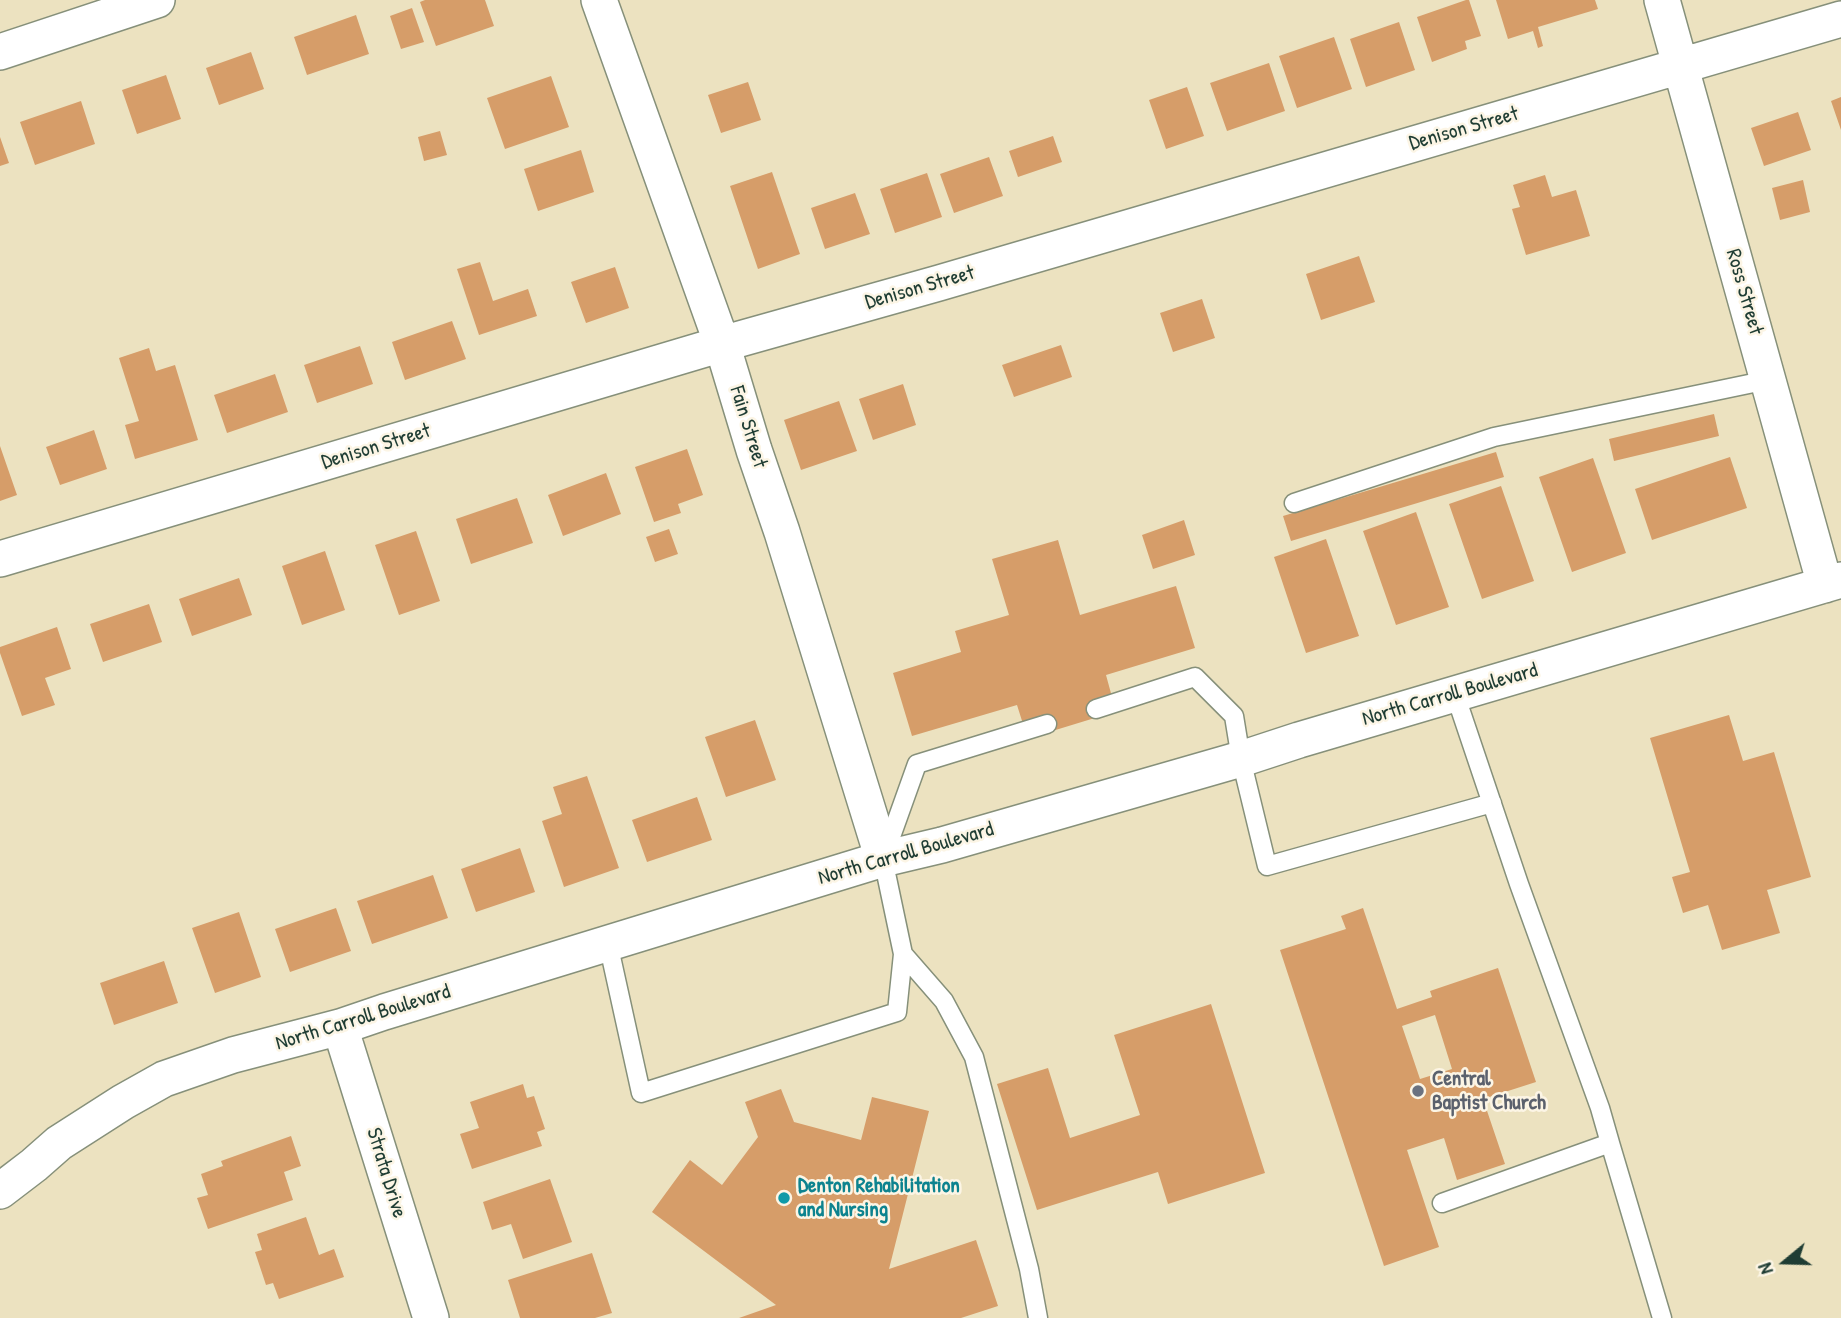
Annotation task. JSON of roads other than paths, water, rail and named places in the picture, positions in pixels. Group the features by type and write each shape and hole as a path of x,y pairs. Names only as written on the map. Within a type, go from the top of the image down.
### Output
{"street":[{"path":"0,52 157,0"},
{"name":"Fain Street","path":"599,0 723,344 883,859"},
{"name":"Ross Street","path":"1662,0 1768,380 1833,582"},
{"name":"Denison Street","path":"0,559 723,344 1841,19"},
{"name":"North Carroll Boulevard","path":"0,1191 59,1143 122,1102 164,1079 233,1055 340,1027 883,859 956,841 1241,759 1833,582"},
{"name":"Strata Drive","path":"340,1027 431,1318"}],"lane":[{"path":"1294,503 1494,437 1768,380"},
{"path":"1096,709 1195,677 1234,716 1241,759 1266,866 1492,803"},
{"path":"1455,694 1519,884 1600,1108 1662,1318"},
{"path":"608,943 641,1093 897,1012 903,954 883,859 917,764 1047,724"},
{"path":"903,954 944,1001 974,1057 1029,1269 1038,1318"},
{"path":"1442,1203 1610,1143"}],"place":[{"name":"Central Baptist Church","path":"1418,1091"},
{"name":"Denton Rehabilitation and Nursing","path":"784,1198"}]}
